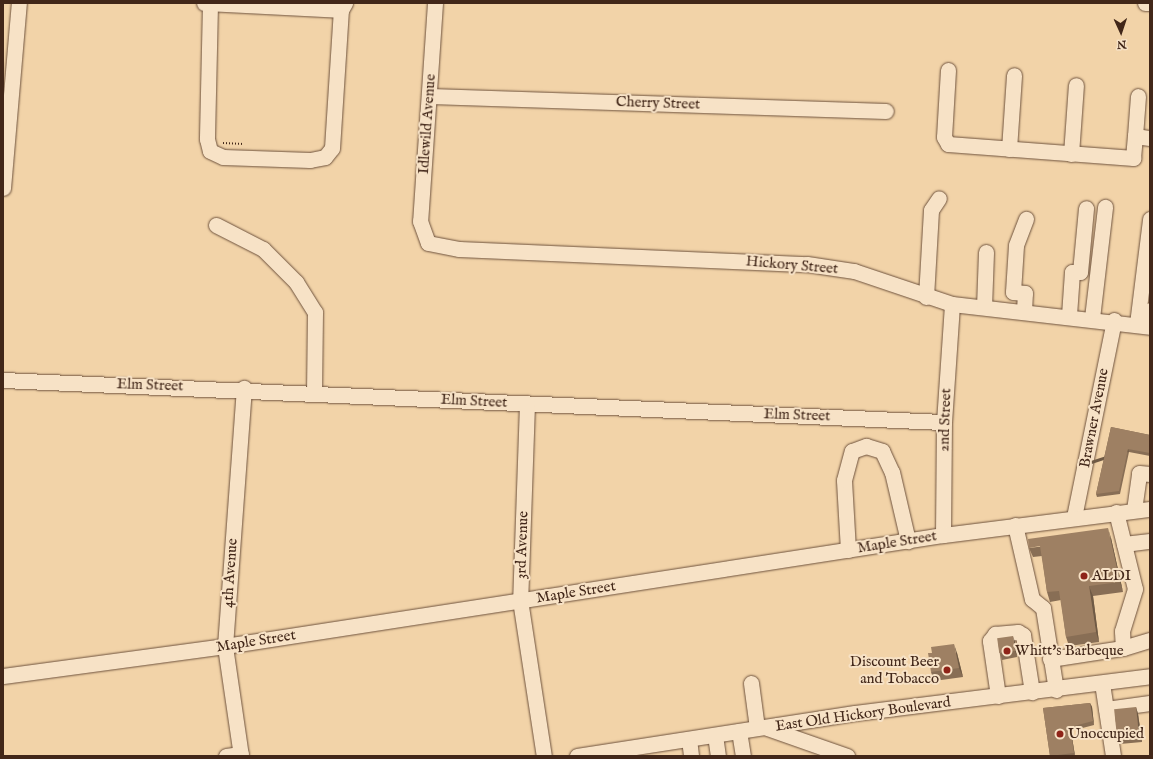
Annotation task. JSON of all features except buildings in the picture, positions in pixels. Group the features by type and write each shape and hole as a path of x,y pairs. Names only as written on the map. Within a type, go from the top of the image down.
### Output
{"street":[{"path":"3,188 10,28 19,3"},
{"path":"207,3 343,7 332,148 324,157 310,160 224,157 210,151 207,139 207,3"},
{"name":"Idlewild Avenue","path":"428,243 420,221 430,96 435,3"},
{"path":"948,70 944,137 948,144 1133,158 1138,96"},
{"path":"1009,149 1014,75"},
{"path":"1071,154 1076,85"},
{"name":"Cherry Street","path":"430,96 886,111"},
{"path":"1135,136 1150,138"},
{"path":"926,297 931,210 939,198"},
{"path":"1092,318 1105,207"},
{"path":"1069,315 1072,272 1080,272 1086,208"},
{"path":"1024,311 1024,293 1013,292 1016,245 1026,219"},
{"path":"1145,326 1150,219"},
{"path":"216,225 263,249 296,282 315,312 314,392"},
{"name":"Hickory Street","path":"428,243 459,249 807,264 854,271 926,297 952,304 1114,320 1145,326"},
{"path":"984,307 986,252"},
{"name":"2nd Street","path":"943,535 944,422 952,304"},
{"path":"1145,326 1150,310"},
{"name":"Brawner Avenue","path":"1074,517 1114,320"},
{"name":"Elm Street","path":"3,380 244,388 528,404 944,422"},
{"name":"4th Avenue","path":"236,755 225,646 244,388"},
{"name":"3rd Avenue","path":"528,404 520,600 544,756"},
{"path":"848,550 844,480 852,451 866,446 882,451 892,472 908,541"},
{"path":"1134,510 1138,473 1150,474"},
{"name":"Maple Street","path":"3,676 225,646 943,535 1074,517 1150,509"},
{"path":"1116,512 1135,589 1122,631 1123,648"},
{"path":"1015,525 1032,599 1042,608 1056,690"},
{"path":"1124,544 1150,541"},
{"path":"998,696 990,641 995,634 1018,632 1023,635 1032,692"},
{"path":"1050,659 1123,648 1150,640"},
{"name":"East Old Hickory Boulevard","path":"577,756 739,731 998,696 1056,690 1150,676"},
{"path":"751,683 761,728 845,756"},
{"path":"1102,683 1113,756"},
{"path":"1106,709 1150,703"},
{"path":"739,731 743,756"},
{"path":"715,735 718,756"},
{"path":"689,739 691,756"}],"path":[{"path":"217,142 247,144"}],"place":[{"name":"ALDI","path":"1084,576"},
{"name":"Whitt's Barbeque","path":"1007,651"},
{"name":"Discount Beer and Tobacco","path":"947,670"},
{"name":"Unoccupied","path":"1060,734"}]}
